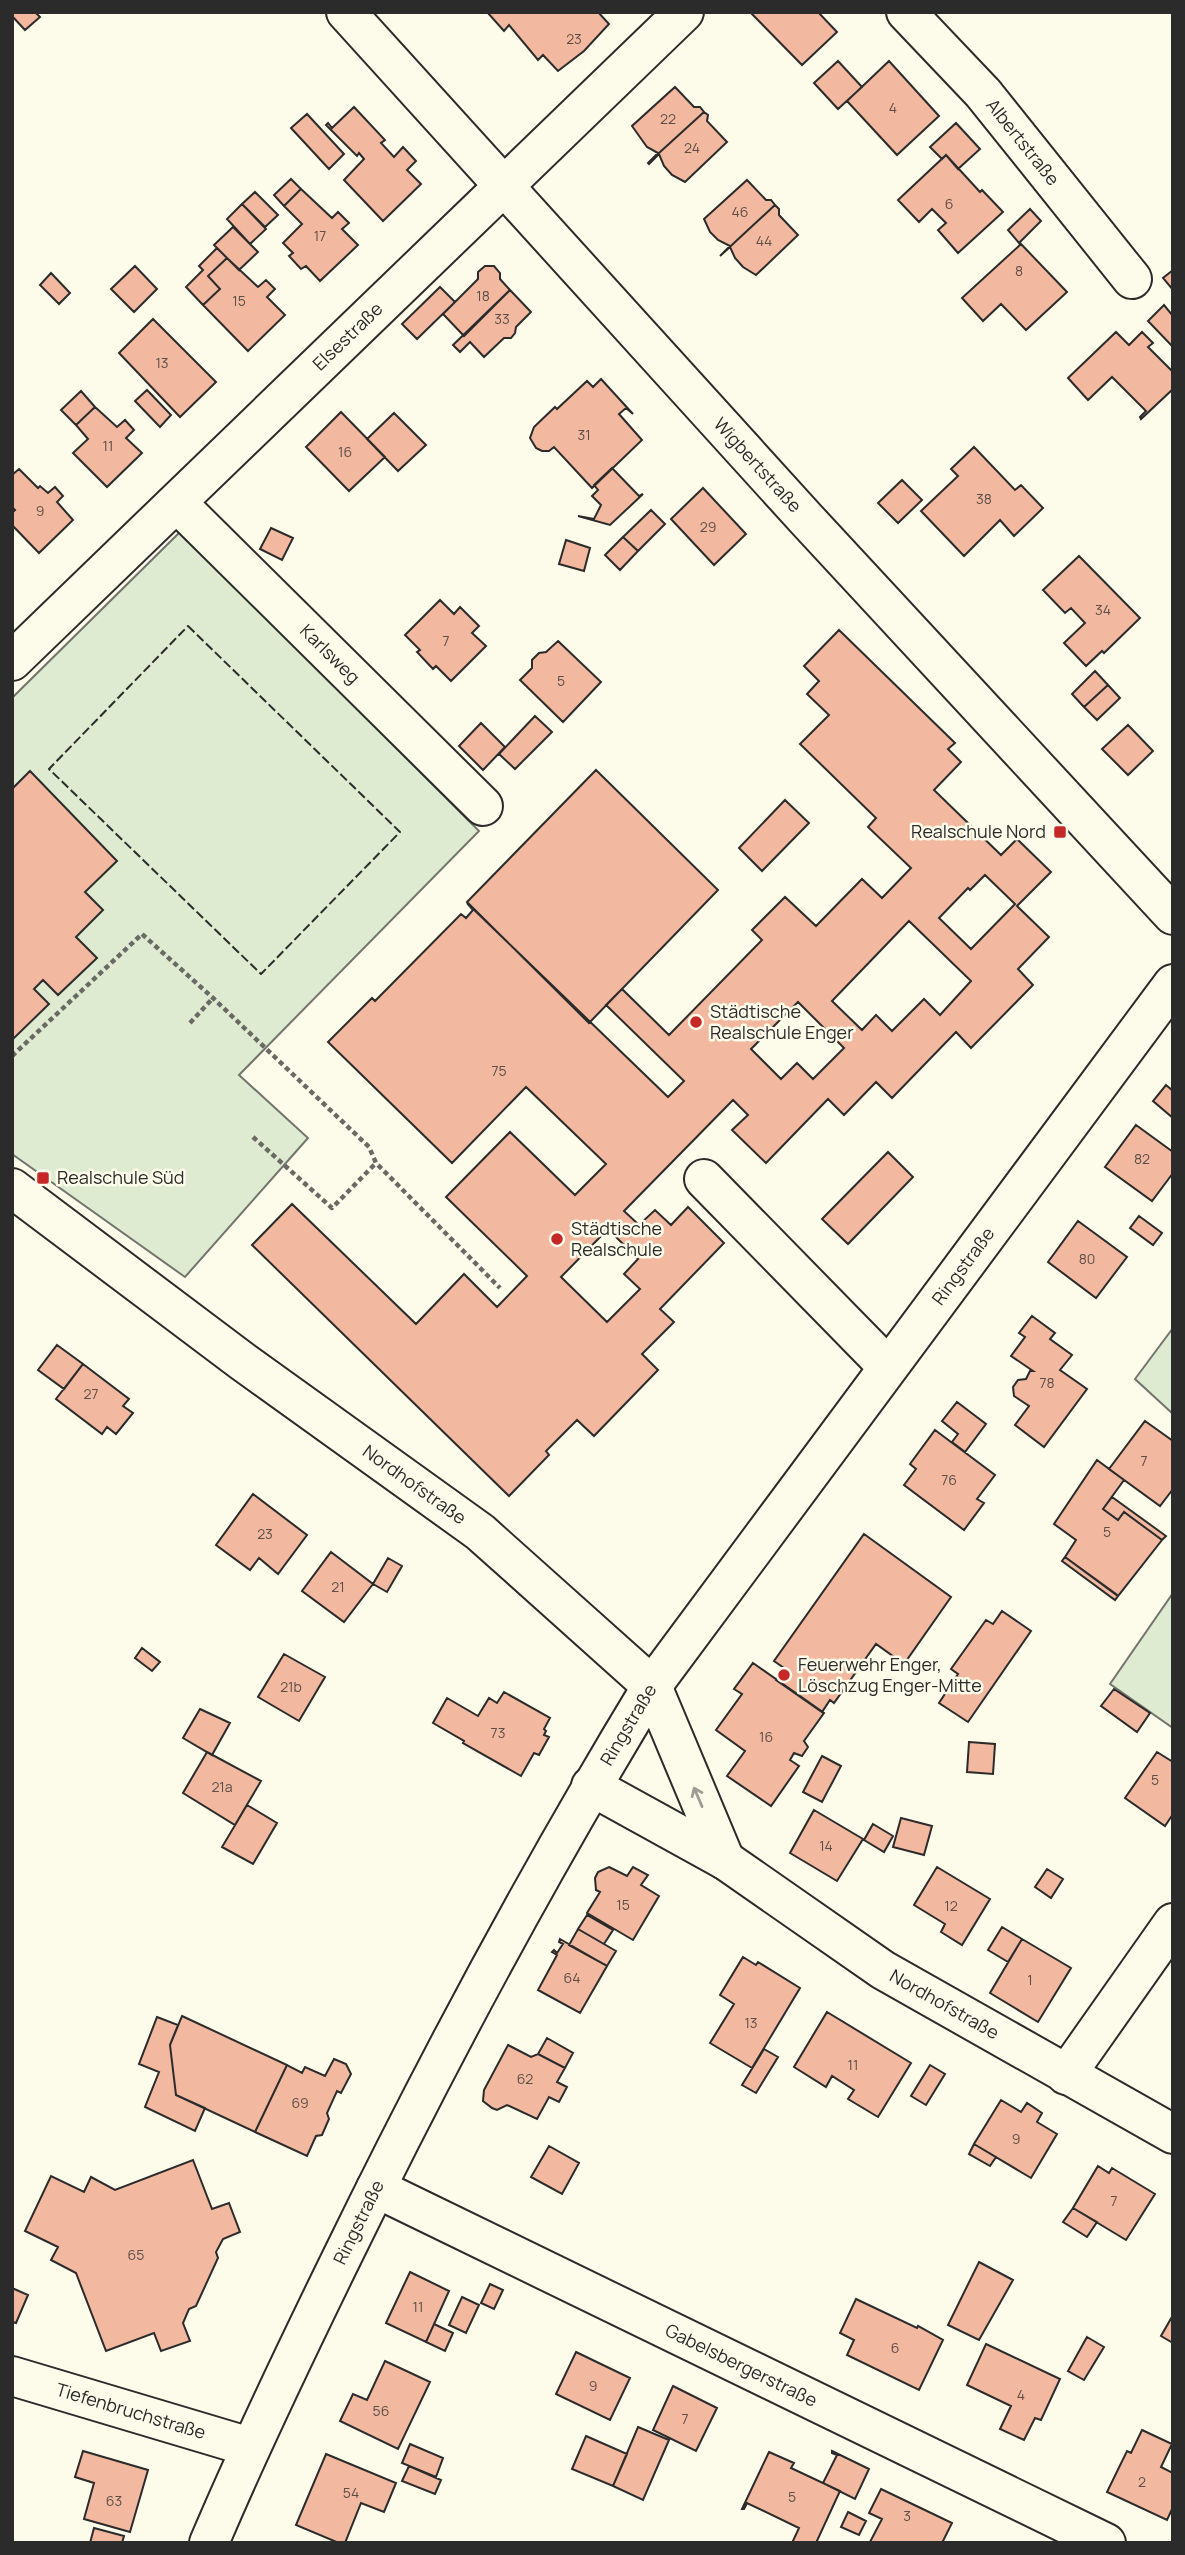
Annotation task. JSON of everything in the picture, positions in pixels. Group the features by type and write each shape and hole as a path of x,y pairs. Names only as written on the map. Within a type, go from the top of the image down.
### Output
{"street":[{"name":"Wigbertstraße","path":"346,12 807,520 1173,915"},
{"name":"Elsestraße","path":"12,661 684,12"},
{"name":"Albertstraße","path":"906,12 983,93 1132,279"},
{"name":"Karlsweg","path":"177,503 483,806"},
{"name":"Ringstraße","path":"209,2543 250,2447 376,2188 481,1982 591,1786 652,1686 1173,985"},
{"path":"704,1179 888,1367"},
{"name":"Nordhofstraße","path":"12,1188 242,1361 480,1532 652,1686 725,1860"},
{"name":"Nordhofstraße","path":"591,1786 725,1860 883,1970 1173,2134"},
{"path":"1066,2075 1173,1923"},
{"name":"Gabelsbergerstraße","path":"376,2188 1106,2543"},
{"name":"Tiefenbruchstraße","path":"12,2376 250,2447"}],"path":[{"path":"12,1056 142,934 369,1147 376,1163 500,1288"},
{"path":"190,1023 213,998"},
{"path":"253,1137 332,1208 376,1163"}],"green space":[{"path":"180,532 479,831 239,1075 308,1138 185,1277 12,1154 12,698"},
{"path":"1173,1328 1173,1414 1135,1379"},
{"path":"1173,1593 1173,1728 1110,1684"}],"building":[{"path":"12,12 35,12 40,17 25,30 12,16"},
{"path":"487,12 598,12 609,24 584,51 558,71 543,55 538,60 509,25 504,31"},
{"path":"753,12 818,12 837,32 802,65"},
{"path":"838,61 862,87 838,109 814,83"},
{"path":"889,61 939,116 897,155 847,101"},
{"path":"675,87 694,107 700,107 704,112 648,163 658,153 647,147 632,126"},
{"path":"354,107 385,140 381,143 394,157 403,147 416,161 407,170 421,184 383,221 344,180 364,159 359,153 357,156 326,125 328,123 332,128"},
{"path":"704,112 708,115 707,121 727,142 685,182 672,175 659,154 648,163"},
{"path":"307,114 344,154 329,169 291,128"},
{"path":"956,123 980,149 958,169 946,155 942,159 930,147"},
{"path":"946,155 980,192 982,190 1003,212 958,253 938,230 946,223 932,209 919,222 898,200"},
{"path":"291,179 301,189 284,206 274,195"},
{"path":"747,180 766,200 771,200 775,205 720,256 730,246 710,232 704,219"},
{"path":"301,189 332,218 338,212 349,223 342,229 358,245 320,281 306,266 301,269 289,256 293,253 283,243 302,224 284,206"},
{"path":"255,192 278,215 265,227 242,204"},
{"path":"242,204 266,229 250,244 227,219"},
{"path":"775,205 779,209 779,215 798,235 756,275 743,267 730,247 720,256"},
{"path":"1030,209 1041,221 1019,243 1008,230"},
{"path":"233,227 258,252 239,270 214,245"},
{"path":"1021,244 1067,292 1026,330 1001,304 983,321 962,298"},
{"path":"217,248 227,258 208,276 220,289 203,305 186,287 203,270 199,266"},
{"path":"227,258 258,287 266,280 275,289 267,297 285,315 248,351 203,305 220,289 208,276"},
{"path":"135,266 157,289 134,312 111,289"},
{"path":"485,266 494,266 500,273 500,279 510,290 464,336 443,314 478,279 478,272"},
{"path":"1173,270 1173,290 1163,278"},
{"path":"51,273 70,293 59,304 40,285"},
{"path":"440,287 455,302 417,339 402,324"},
{"path":"510,290 531,312 516,327 511,338 504,338 484,357 470,342 460,352 453,345"},
{"path":"1164,305 1173,316 1173,347 1148,321"},
{"path":"153,319 216,382 180,417 119,353"},
{"path":"1116,332 1129,345 1142,332 1153,343 1148,347 1173,372 1173,389 1141,419 1146,411 1112,377 1088,400 1068,378"},
{"path":"601,379 633,414 626,408 619,414 642,440 592,488 554,447 549,451 542,451 536,448 530,438 534,427 555,407 557,409 587,381 593,387"},
{"path":"147,390 171,415 160,427 135,401"},
{"path":"81,391 95,407 76,425 61,410"},
{"path":"95,407 117,427 125,420 134,430 126,438 142,453 107,487 73,453 88,439 76,425"},
{"path":"341,412 385,457 349,491 306,447"},
{"path":"394,413 426,445 398,471 367,439"},
{"path":"974,447 1015,490 1021,485 1043,508 1014,536 1000,520 964,556 921,511 958,476 951,469"},
{"path":"612,468 639,496 643,494 610,525 578,516 594,519 601,505 592,496 598,490 594,485"},
{"path":"19,469 38,488 40,486 48,493 55,487 63,496 57,502 73,520 39,553 12,525 12,513 15,510 12,507 12,475"},
{"path":"902,480 922,500 898,523 878,503"},
{"path":"703,488 746,534 714,565 671,519"},
{"path":"651,510 665,524 638,551 623,537"},
{"path":"271,528 293,538 282,560 260,549"},
{"path":"623,537 638,551 620,570 605,555"},
{"path":"566,540 590,548 584,571 559,564"},
{"path":"1079,556 1140,618 1104,653 1102,651 1086,666 1064,643 1085,623 1071,608 1065,613 1043,590"},
{"path":"440,600 454,614 460,607 479,626 472,633 486,646 451,681 436,666 433,669 405,635"},
{"path":"839,630 955,743 948,749 961,762 934,790 1001,855 1017,839 1051,872 1017,906 1049,937 1018,969 1033,985 971,1048 956,1032 892,1098 876,1082 844,1115 828,1099 766,1163 732,1130 748,1115 733,1100 624,1211 639,1225 655,1210 671,1225 688,1207 724,1243 660,1309 674,1322 642,1354 658,1370 594,1436 577,1420 546,1451 549,1455 509,1496 252,1245 292,1204 416,1324 464,1274 497,1307 527,1276 446,1197 510,1132 575,1195 606,1164 526,1087 452,1163 328,1042 372,998 375,1001 461,914 466,918 473,910 467,903 668,1097 684,1081 606,1005 622,989 669,1035 762,940 752,930 785,897 816,926 862,879 882,898 911,868 868,827 876,818 800,744 829,715 807,694 819,681 804,666","holes":["985,875 1015,904 971,949 939,918 968,888 970,890","909,921 971,981 940,1015 924,999 892,1031 876,1015 862,1030 832,1001","798,1002 844,1048 813,1079 797,1063 781,1079 751,1049","608,1229 638,1259 624,1274 640,1289 607,1322 561,1277"]},
{"path":"558,641 601,682 563,722 520,680 532,668 532,660"},
{"path":"1095,671 1108,685 1084,707 1072,694"},
{"path":"1108,685 1120,698 1097,720 1084,707"},
{"path":"535,716 552,732 515,769 499,754"},
{"path":"481,723 505,747 483,770 459,746"},
{"path":"1128,725 1153,751 1128,775 1102,749"},
{"path":"596,770 718,890 589,1023 467,902"},
{"path":"30,771 117,861 85,892 103,910 76,937 97,958 58,995 43,980 34,989 49,1004 12,1040 12,789"},
{"path":"785,800 809,823 762,871 739,848"},
{"path":"1166,1085 1173,1091 1173,1118 1153,1101"},
{"path":"1136,1125 1173,1152 1173,1173 1152,1201 1105,1167"},
{"path":"888,1152 913,1177 848,1244 822,1219"},
{"path":"1139,1216 1162,1233 1153,1245 1130,1228"},
{"path":"1078,1221 1127,1257 1096,1298 1048,1262"},
{"path":"1032,1316 1055,1333 1050,1339 1072,1355 1060,1370 1087,1389 1044,1447 1015,1425 1029,1406 1014,1396 1013,1387 1018,1380 1026,1379 1030,1371 1033,1371 1011,1356 1025,1337 1019,1333"},
{"path":"57,1345 83,1364 64,1389 38,1370"},
{"path":"83,1364 129,1399 123,1406 133,1413 116,1434 107,1427 102,1434 56,1399"},
{"path":"957,1402 986,1424 965,1452 952,1442 958,1434 942,1421"},
{"path":"1145,1421 1173,1441 1173,1489 1160,1506 1109,1469"},
{"path":"935,1430 995,1475 977,1499 984,1503 964,1530 904,1485 916,1469 910,1464"},
{"path":"1097,1460 1124,1480 1103,1509 1118,1520 1124,1512 1162,1540 1118,1596 1065,1557 1076,1540 1054,1524"},
{"path":"253,1494 307,1535 278,1574 259,1558 250,1570 216,1545"},
{"path":"1112,1497 1166,1536 1162,1540 1124,1512 1118,1520 1103,1509"},
{"path":"864,1534 951,1597 904,1664 876,1644 834,1703 830,1700 822,1712 776,1680 784,1668 774,1661"},
{"path":"331,1552 373,1584 344,1622 302,1591"},
{"path":"1065,1557 1116,1594 1118,1596 1115,1600 1062,1561"},
{"path":"388,1558 402,1566 387,1592 373,1584"},
{"path":"1002,1611 1031,1631 968,1722 939,1703 958,1674 951,1669 986,1620 993,1624"},
{"path":"142,1648 160,1662 152,1671 135,1658"},
{"path":"284,1654 325,1677 299,1721 258,1697"},
{"path":"753,1663 824,1713 804,1741 808,1747 802,1756 794,1753 790,1760 799,1766 771,1806 727,1776 745,1751 716,1730 742,1694 734,1689"},
{"path":"1114,1689 1150,1713 1137,1732 1101,1706"},
{"path":"504,1692 550,1718 544,1729 544,1735 549,1737 539,1755 534,1753 521,1776 433,1723 447,1698 478,1716 489,1698 497,1703"},
{"path":"200,1709 230,1723 212,1755 183,1738"},
{"path":"969,1742 995,1744 993,1774 967,1772"},
{"path":"207,1752 261,1781 235,1825 183,1793"},
{"path":"1157,1752 1173,1762 1173,1814 1165,1826 1125,1798"},
{"path":"822,1756 841,1766 822,1802 803,1792"},
{"path":"247,1805 277,1823 253,1864 222,1847"},
{"path":"814,1810 863,1839 837,1881 790,1853"},
{"path":"901,1818 932,1826 924,1855 893,1847"},
{"path":"873,1824 893,1836 884,1852 864,1840"},
{"path":"609,1867 627,1876 633,1867 648,1875 641,1885 659,1896 633,1940 587,1913 600,1892 596,1890 595,1878 598,1872"},
{"path":"937,1867 990,1899 962,1945 941,1932 945,1924 914,1905"},
{"path":"1047,1869 1063,1879 1051,1898 1035,1887"},
{"path":"587,1915 613,1930 604,1944 578,1929"},
{"path":"1002,1927 1022,1939 1008,1962 988,1950"},
{"path":"578,1929 616,1951 607,1966 569,1945"},
{"path":"560,1939 607,1966 580,2013 538,1990 557,1955 552,1952 554,1950 557,1953 563,1944 559,1942"},
{"path":"1022,1939 1071,1968 1038,2022 990,1993"},
{"path":"743,1957 756,1965 758,1962 800,1988 752,2068 710,2043 734,2004 720,1995"},
{"path":"827,2012 911,2063 878,2117 848,2099 854,2090 832,2076 826,2087 794,2067"},
{"path":"182,2016 287,2065 255,2132 176,2095 170,2045"},
{"path":"157,2017 178,2025 170,2045 176,2095 205,2108 195,2131 145,2107 159,2072 139,2064"},
{"path":"547,2038 573,2053 565,2068 538,2054"},
{"path":"508,2045 531,2057 538,2054 565,2068 557,2082 567,2087 559,2102 549,2097 537,2119 507,2105 497,2110 483,2101 484,2090"},
{"path":"764,2049 778,2057 756,2093 742,2085"},
{"path":"334,2059 346,2064 351,2074 341,2093 337,2091 327,2113 329,2119 322,2135 316,2136 307,2156 255,2132 287,2065 302,2073 305,2067 325,2076"},
{"path":"930,2065 945,2074 926,2105 911,2096"},
{"path":"1001,2100 1021,2112 1027,2103 1042,2113 1037,2122 1057,2134 1031,2178 974,2144"},
{"path":"974,2144 996,2157 990,2166 969,2154"},
{"path":"549,2146 579,2163 562,2194 531,2177"},
{"path":"193,2160 212,2209 229,2203 240,2232 223,2239 216,2252 218,2258 196,2306 189,2309 183,2323 190,2341 161,2351 154,2333 106,2351 76,2273 51,2260 58,2247 25,2231 51,2176 84,2192 91,2177 115,2190"},
{"path":"1098,2166 1109,2173 1112,2168 1155,2194 1126,2240 1073,2208"},
{"path":"1073,2208 1097,2222 1087,2237 1063,2222"},
{"path":"979,2262 1013,2280 979,2340 948,2325"},
{"path":"410,2272 449,2291 426,2342 386,2323"},
{"path":"490,2284 503,2290 494,2309 481,2303"},
{"path":"12,2288 28,2295 16,2323 12,2322"},
{"path":"462,2297 479,2305 466,2333 449,2325"},
{"path":"856,2299 943,2340 919,2390 847,2355 854,2340 840,2333"},
{"path":"1173,2315 1173,2343 1161,2336"},
{"path":"434,2324 453,2333 445,2351 426,2342"},
{"path":"1087,2337 1104,2347 1084,2380 1068,2371"},
{"path":"986,2344 1060,2379 1041,2420 1035,2418 1024,2440 1000,2429 1011,2406 967,2385"},
{"path":"576,2352 630,2378 610,2420 556,2394"},
{"path":"385,2361 430,2382 398,2449 340,2421 353,2394 367,2400"},
{"path":"673,2386 717,2408 696,2451 653,2430"},
{"path":"638,2427 669,2440 643,2500 613,2486"},
{"path":"1142,2430 1172,2444 1161,2467 1173,2473 1173,2507 1167,2520 1107,2492 1127,2451 1131,2453"},
{"path":"586,2436 627,2454 613,2486 572,2469"},
{"path":"410,2444 443,2458 436,2477 402,2463"},
{"path":"83,2451 148,2470 130,2532 84,2519 94,2483 75,2477"},
{"path":"832,2451 869,2469 855,2499 823,2483 837,2455"},
{"path":"769,2452 794,2463 791,2468 840,2491 816,2543 792,2543 799,2528 747,2503 742,2509"},
{"path":"326,2454 396,2483 384,2512 361,2503 345,2543 296,2525"},
{"path":"409,2466 441,2480 435,2494 402,2481"},
{"path":"881,2489 952,2523 942,2543 870,2542 882,2519 869,2513"},
{"path":"848,2512 866,2521 859,2535 841,2527"},
{"path":"94,2528 124,2536 122,2543 90,2543"}],"fence":[{"path":"188,626 400,832 261,974 49,769 188,626"}],"place":[{"name":"Realschule Nord","path":"1060,832"},
{"name":"Städtische Realschule Enger","path":"696,1022"},
{"name":"Realschule Süd","path":"43,1178"},
{"name":"Städtische Realschule","path":"557,1239"},
{"name":"Feuerwehr Enger, Löschzug Enger-Mitte","path":"784,1675"}]}
